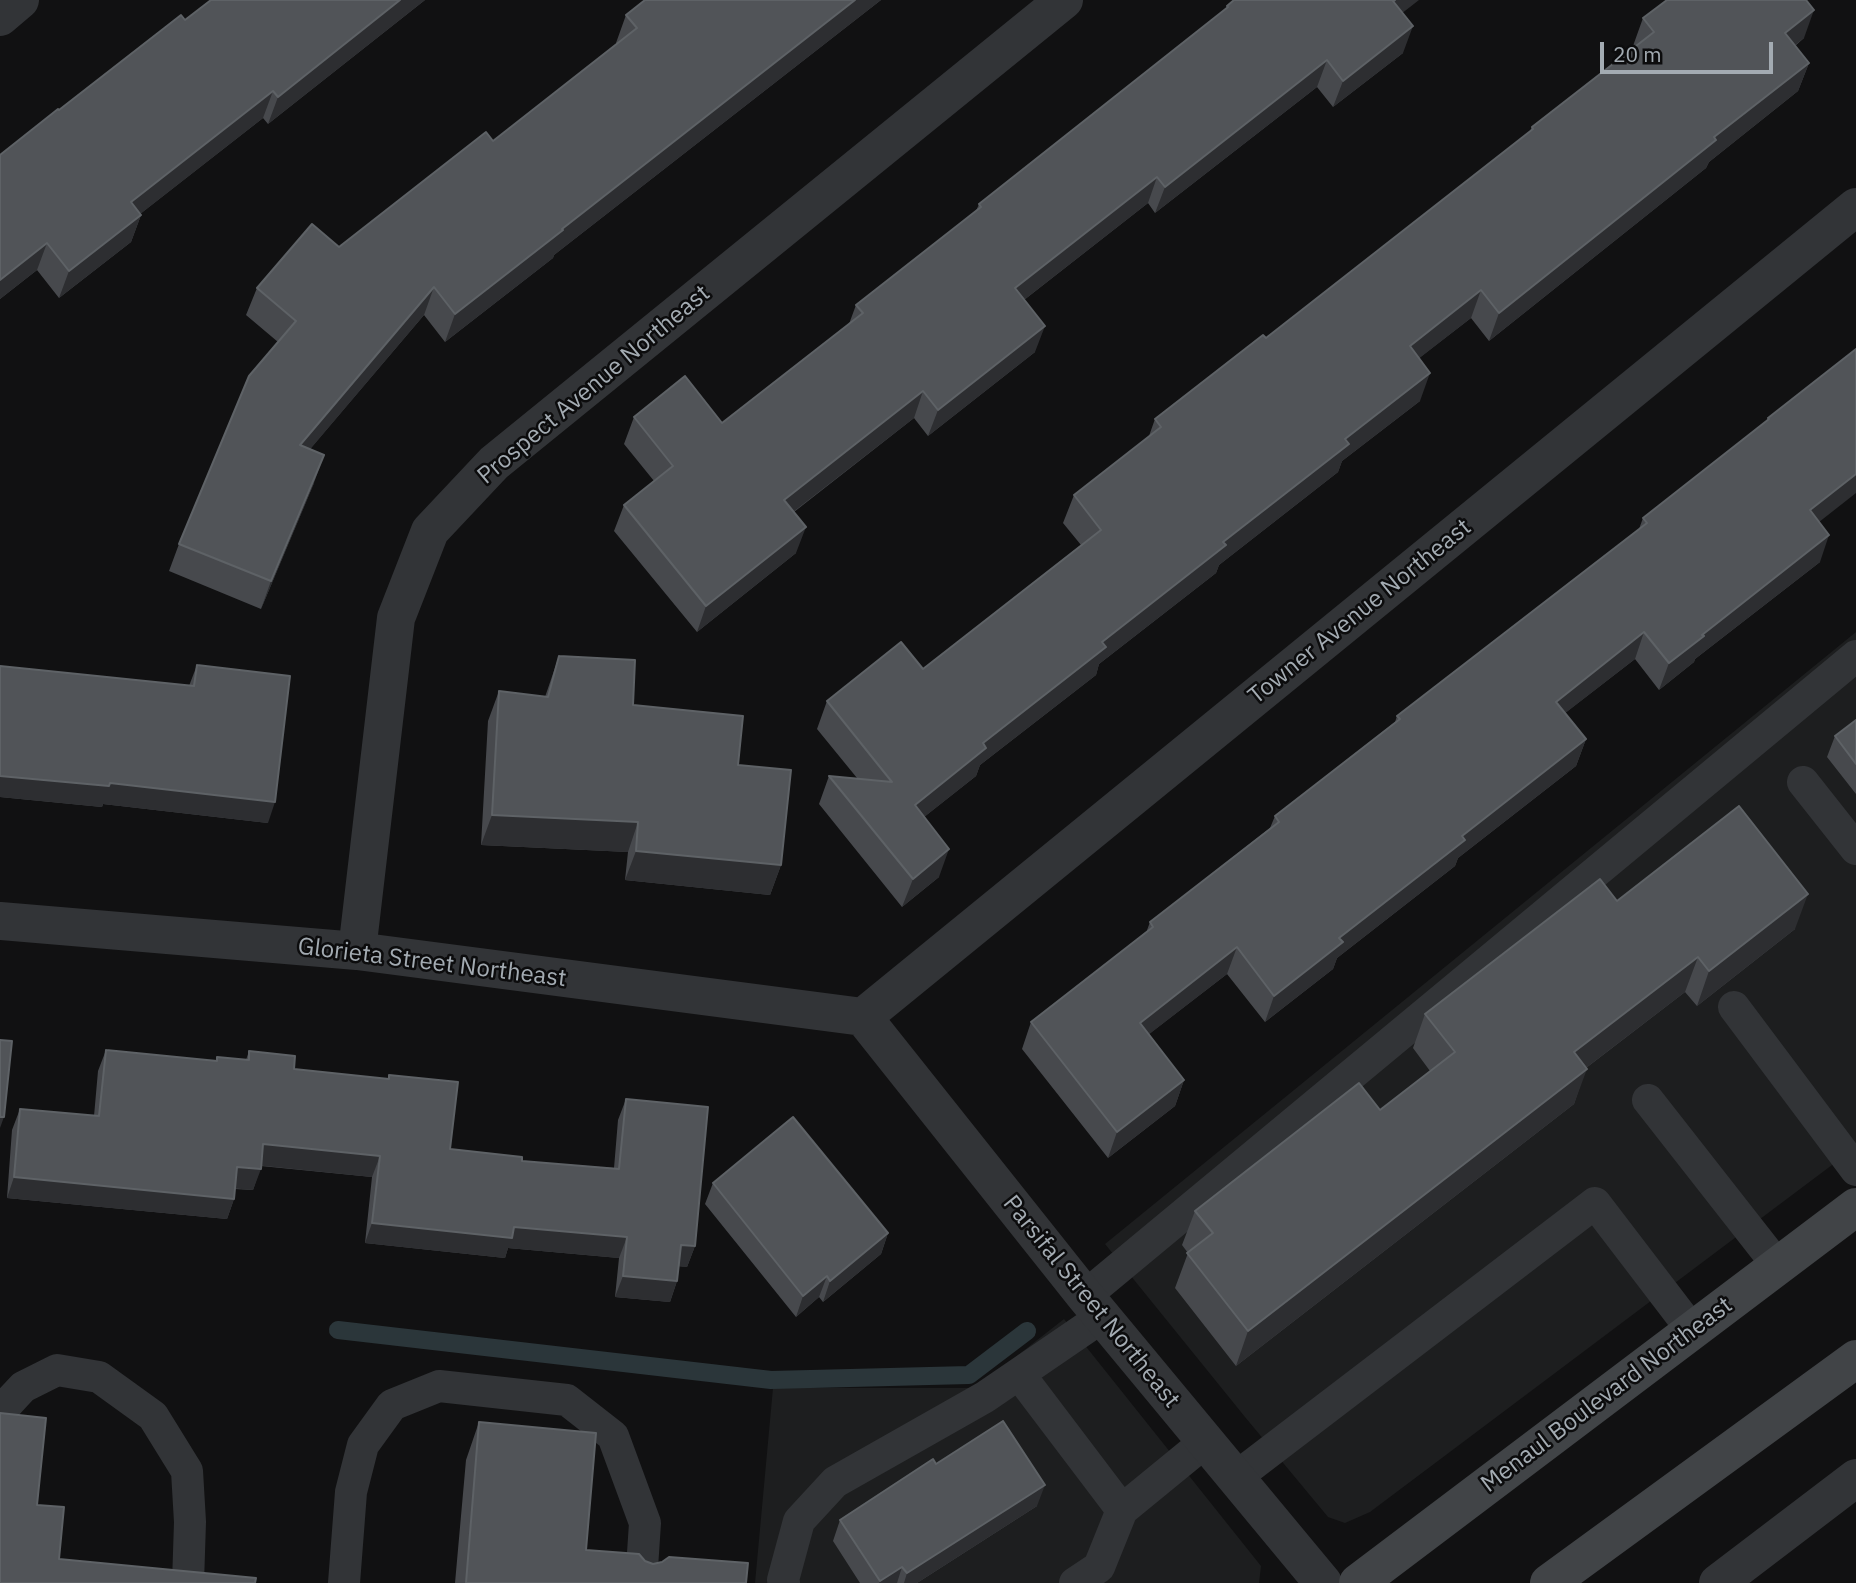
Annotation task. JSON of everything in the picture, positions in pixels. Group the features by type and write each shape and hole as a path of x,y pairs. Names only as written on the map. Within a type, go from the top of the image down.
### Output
{"main road":[{"name":"Menaul Boulevard Northeast","path":"1358,1583 1856,1207"},
{"path":"1549,1583 1856,1359"}],"street":[{"path":"0,17 20,0"},
{"name":"Prospect Avenue Northeast","path":"357,951 396,618 430,531 494,463 1065,0"},
{"name":"Towner Avenue Northeast","path":"863,1017 1856,207"},
{"name":"Glorieta Street Northeast","path":"0,921 357,951 863,1017"},
{"name":"Parsifal Street Northeast","path":"863,1017 1094,1307 1323,1583"},
{"path":"1718,1583 1856,1478"}],"lane":[{"path":"784,1583 799,1521 835,1482 985,1397 1019,1374 1856,656"},
{"path":"1803,782 1856,849"},
{"path":"1734,1007 1856,1170"},
{"path":"1648,1100 1778,1266"},
{"path":"1235,1478 1595,1203 1692,1330"},
{"path":"0,1412 23,1387 57,1370 99,1377 153,1416 187,1471 190,1522 188,1583"},
{"path":"1019,1374 1122,1510"},
{"path":"344,1583 351,1492 363,1445 393,1405 439,1386 567,1400 613,1436 645,1523 641,1583"},
{"path":"1075,1583 1099,1567 1122,1510 1205,1442"}],"shaded area":[{"path":"1856,632 1856,1147 1370,1512 1345,1523 1328,1517 1105,1244"},
{"path":"1064,1319 1261,1566 1259,1583 755,1583 773,1388 976,1388"}],"building":[{"path":"211,0 400,0 278,97 273,91 131,202 141,215 69,271 47,243 0,280 0,155 181,15 185,20"},
{"path":"645,0 855,0 455,314 434,287 300,445 324,455 271,581 179,544 249,376 296,321 257,288 312,224 339,247 486,132 493,141 637,28 626,15"},
{"path":"1234,0 1395,0 1393,1 1413,26 1343,81 1327,60 1165,187 1157,177 1015,288 1045,326 938,410 923,391 784,500 806,527 706,606 624,505 673,466 634,417 685,376 722,423 863,313 856,305 981,207 979,204"},
{"path":"1667,0 1806,0 1814,10 1785,33 1809,63 1499,313 1481,290 1410,346 1430,373 1345,439 1349,444 1223,542 1226,545 1102,642 1106,647 983,743 986,748 915,805 949,849 913,879 829,776 892,782 827,701 901,642 923,669 1101,530 1074,495 1161,427 1155,419 1263,335 1266,338 1654,32 1643,18"},
{"path":"1856,349 1856,474 1810,510 1829,535 1669,663 1644,632 1556,702 1586,739 1462,836 1465,840 1339,938 1343,942 1274,996 1237,947 1140,1023 1184,1080 1117,1132 1031,1022 1153,927 1150,922 1279,822 1275,816 1400,719 1397,716 1647,523 1643,518"},
{"path":"559,656 635,660 633,705 743,716 738,765 791,770 781,865 636,851 638,822 492,815 499,691 548,697"},
{"path":"197,665 290,676 275,802 110,783 109,786 0,776 0,666 194,686"},
{"path":"1856,720 1856,764 1835,736"},
{"path":"1739,806 1808,894 1709,971 1698,957 1574,1052 1587,1069 1248,1331 1187,1253 1213,1233 1195,1211 1359,1083 1380,1110 1455,1052 1425,1014 1600,879 1617,901"},
{"path":"0,1040 12,1041 4,1117 0,1117"},
{"path":"106,1050 217,1061 217,1057 249,1060 249,1051 295,1056 294,1069 389,1079 389,1075 458,1082 450,1149 522,1157 522,1161 619,1169 626,1099 708,1107 695,1246 681,1245 677,1281 623,1276 627,1237 514,1227 512,1238 372,1223 380,1156 263,1144 261,1169 237,1167 234,1199 14,1177 20,1109 99,1116"},
{"path":"793,1117 888,1233 830,1281 827,1276 803,1296 713,1183"},
{"path":"0,1413 46,1418 37,1505 64,1507 59,1559 256,1578 255,1583 0,1583"},
{"path":"1003,1421 1045,1485 907,1573 902,1567 880,1581 840,1520 933,1459 936,1464"},
{"path":"479,1422 596,1433 586,1550 639,1554 645,1561 653,1564 669,1557 748,1563 746,1583 466,1583"}],"waterway":[{"path":"338,1330 771,1380 969,1375 1027,1331"}]}
